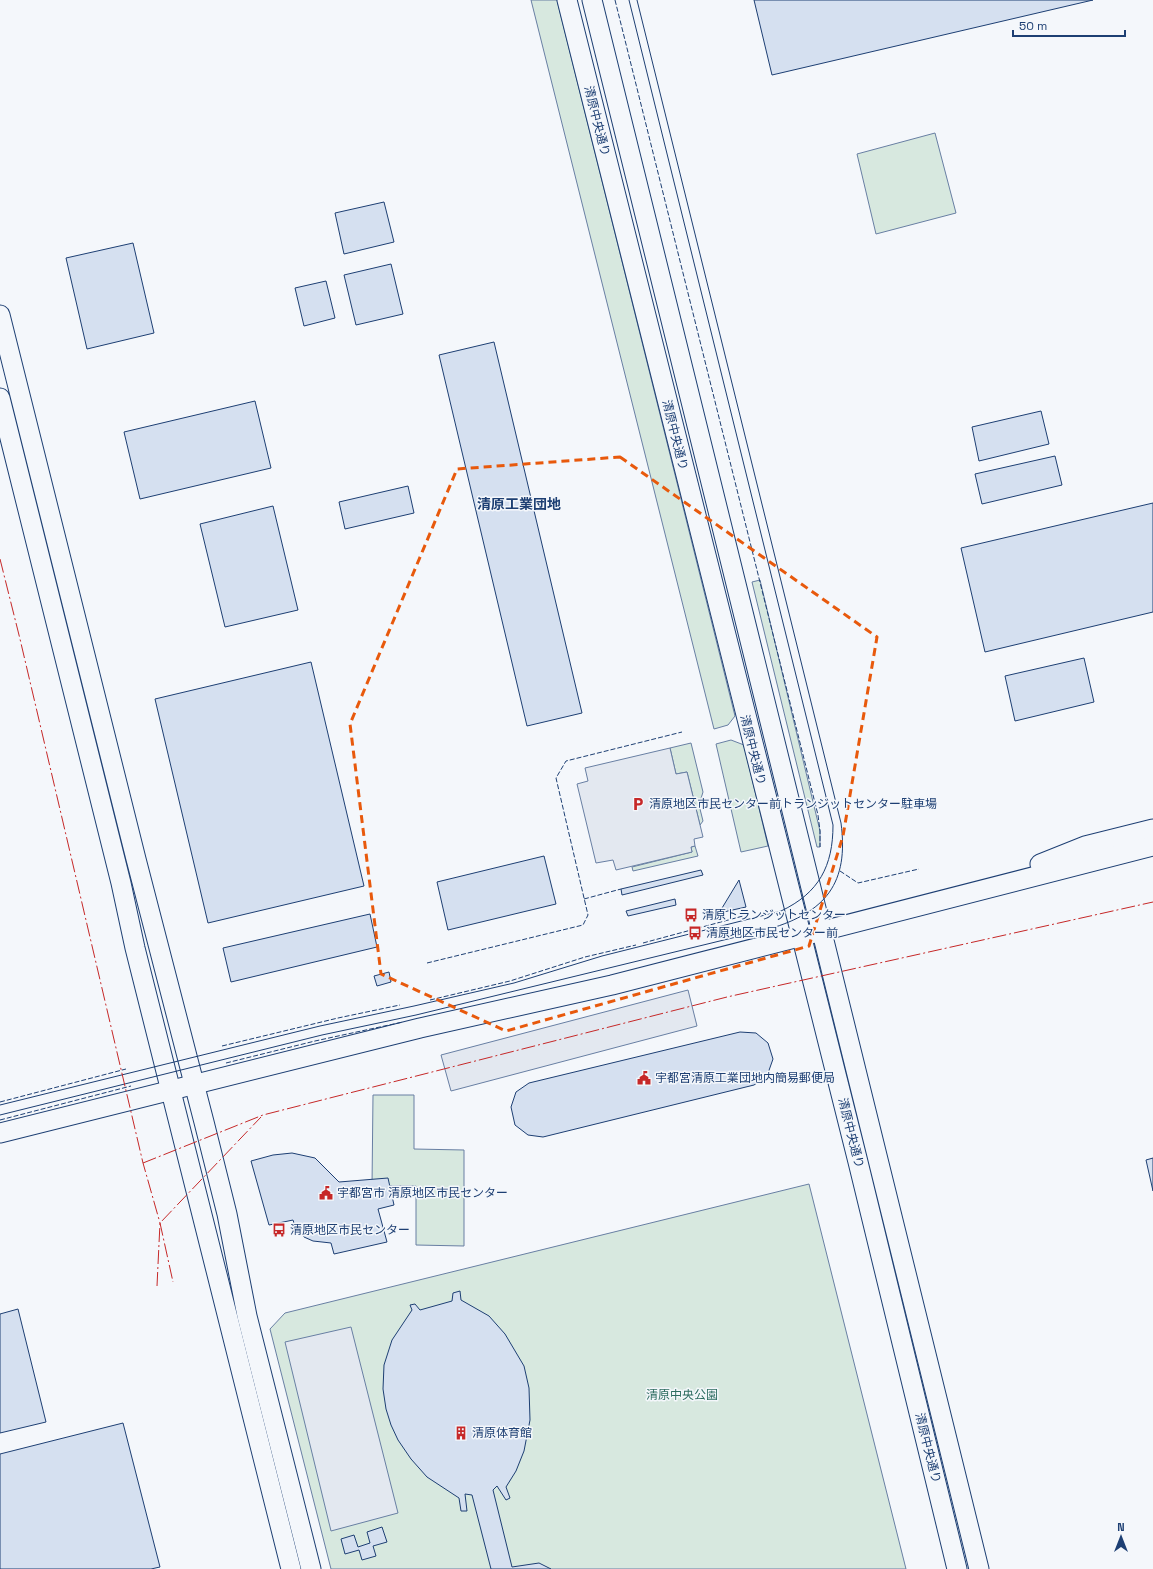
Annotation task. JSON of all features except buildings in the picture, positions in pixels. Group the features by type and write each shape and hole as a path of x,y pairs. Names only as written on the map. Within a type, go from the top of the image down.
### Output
{"street":[{"name":"清原中央通り","path":"567,0 801,936 957,1569"},
{"name":"清原中央通り","path":"592,0 881,1164 979,1569"},
{"path":"0,315 136,859 195,1084 227,1214 247,1316 311,1569"},
{"path":"0,398 120,875 135,948 292,1569"},
{"path":"964,894 1085,846 1153,829"},
{"path":"0,1133 420,1028 612,984 1153,846"}],"highlighted area":[{"path":"620,457 877,637 843,836 809,946 506,1031 381,974 350,724 457,469"}],"green space":[{"path":"531,0 557,0 735,716 728,725 714,729"},
{"path":"935,133 956,213 876,234 857,154"},
{"path":"760,580 820,831 820,847 817,847 752,582"},
{"path":"731,740 744,745 768,846 741,852 716,744"},
{"path":"691,743 703,792 699,805 703,821 700,825 687,772 676,774 670,748"},
{"path":"695,846 698,856 633,871 632,867 692,852 691,847"},
{"path":"373,1095 414,1095 414,1149 464,1150 464,1246 416,1245 416,1186 372,1186"},
{"name":"清原中央公園","path":"809,1184 906,1569 331,1569 270,1329 285,1313"}],"shaded area":[{"name":"清原地区市民センター前トランジットセンター駐車場","path":"670,748 676,774 687,772 703,837 694,839 695,846 691,847 692,852 616,870 613,860 596,863 577,784 588,781 585,768"},
{"path":"688,990 697,1026 451,1091 441,1055"},
{"path":"351,1327 398,1513 331,1531 285,1342"}],"tram line":[{"path":"0,1105 320,1026 514,983 602,956 781,911 805,896 821,877 827,865 830,853 833,825 629,0"},
{"path":"0,1115 322,1035 416,1015 769,929 789,922 805,914 819,904 829,892 837,878 843,844 841,823 637,0"}],"fence":[{"path":"615,0 818,815 820,847"},
{"path":"427,963 583,925 588,915 556,778 566,761 682,732"},
{"path":"840,871 858,883 919,869"},
{"path":"584,899 621,889"},
{"path":"643,943 743,916"},
{"path":"430,1000 510,981 585,957 636,945"},
{"path":"222,1046 338,1018 400,1005"},
{"path":"226,1063 315,1041 403,1022"},
{"path":"0,1102 126,1069"},
{"path":"0,1120 131,1086"}],"power":[{"path":"0,559 143,1163 160,1223 173,1282"},
{"path":"143,1163 263,1115 727,997 1153,902"},
{"path":"157,1286 160,1223 261,1117"}],"place":[{"name":"清原地区市民センター前トランジットセンター駐車場","path":"638,804"},
{"name":"清原トランジットセンター","path":"691,915"},
{"name":"清原地区市民センター前","path":"695,933"},
{"name":"宇都宮清原工業団地内簡易郵便局","path":"644,1078"},
{"name":"宇都宮市 清原地区市民センター","path":"326,1193"},
{"name":"清原地区市民センター","path":"279,1230"},
{"name":"清原体育館","path":"461,1433"}],"district":[{"name":"清原工業団地","path":"519,504"}]}
